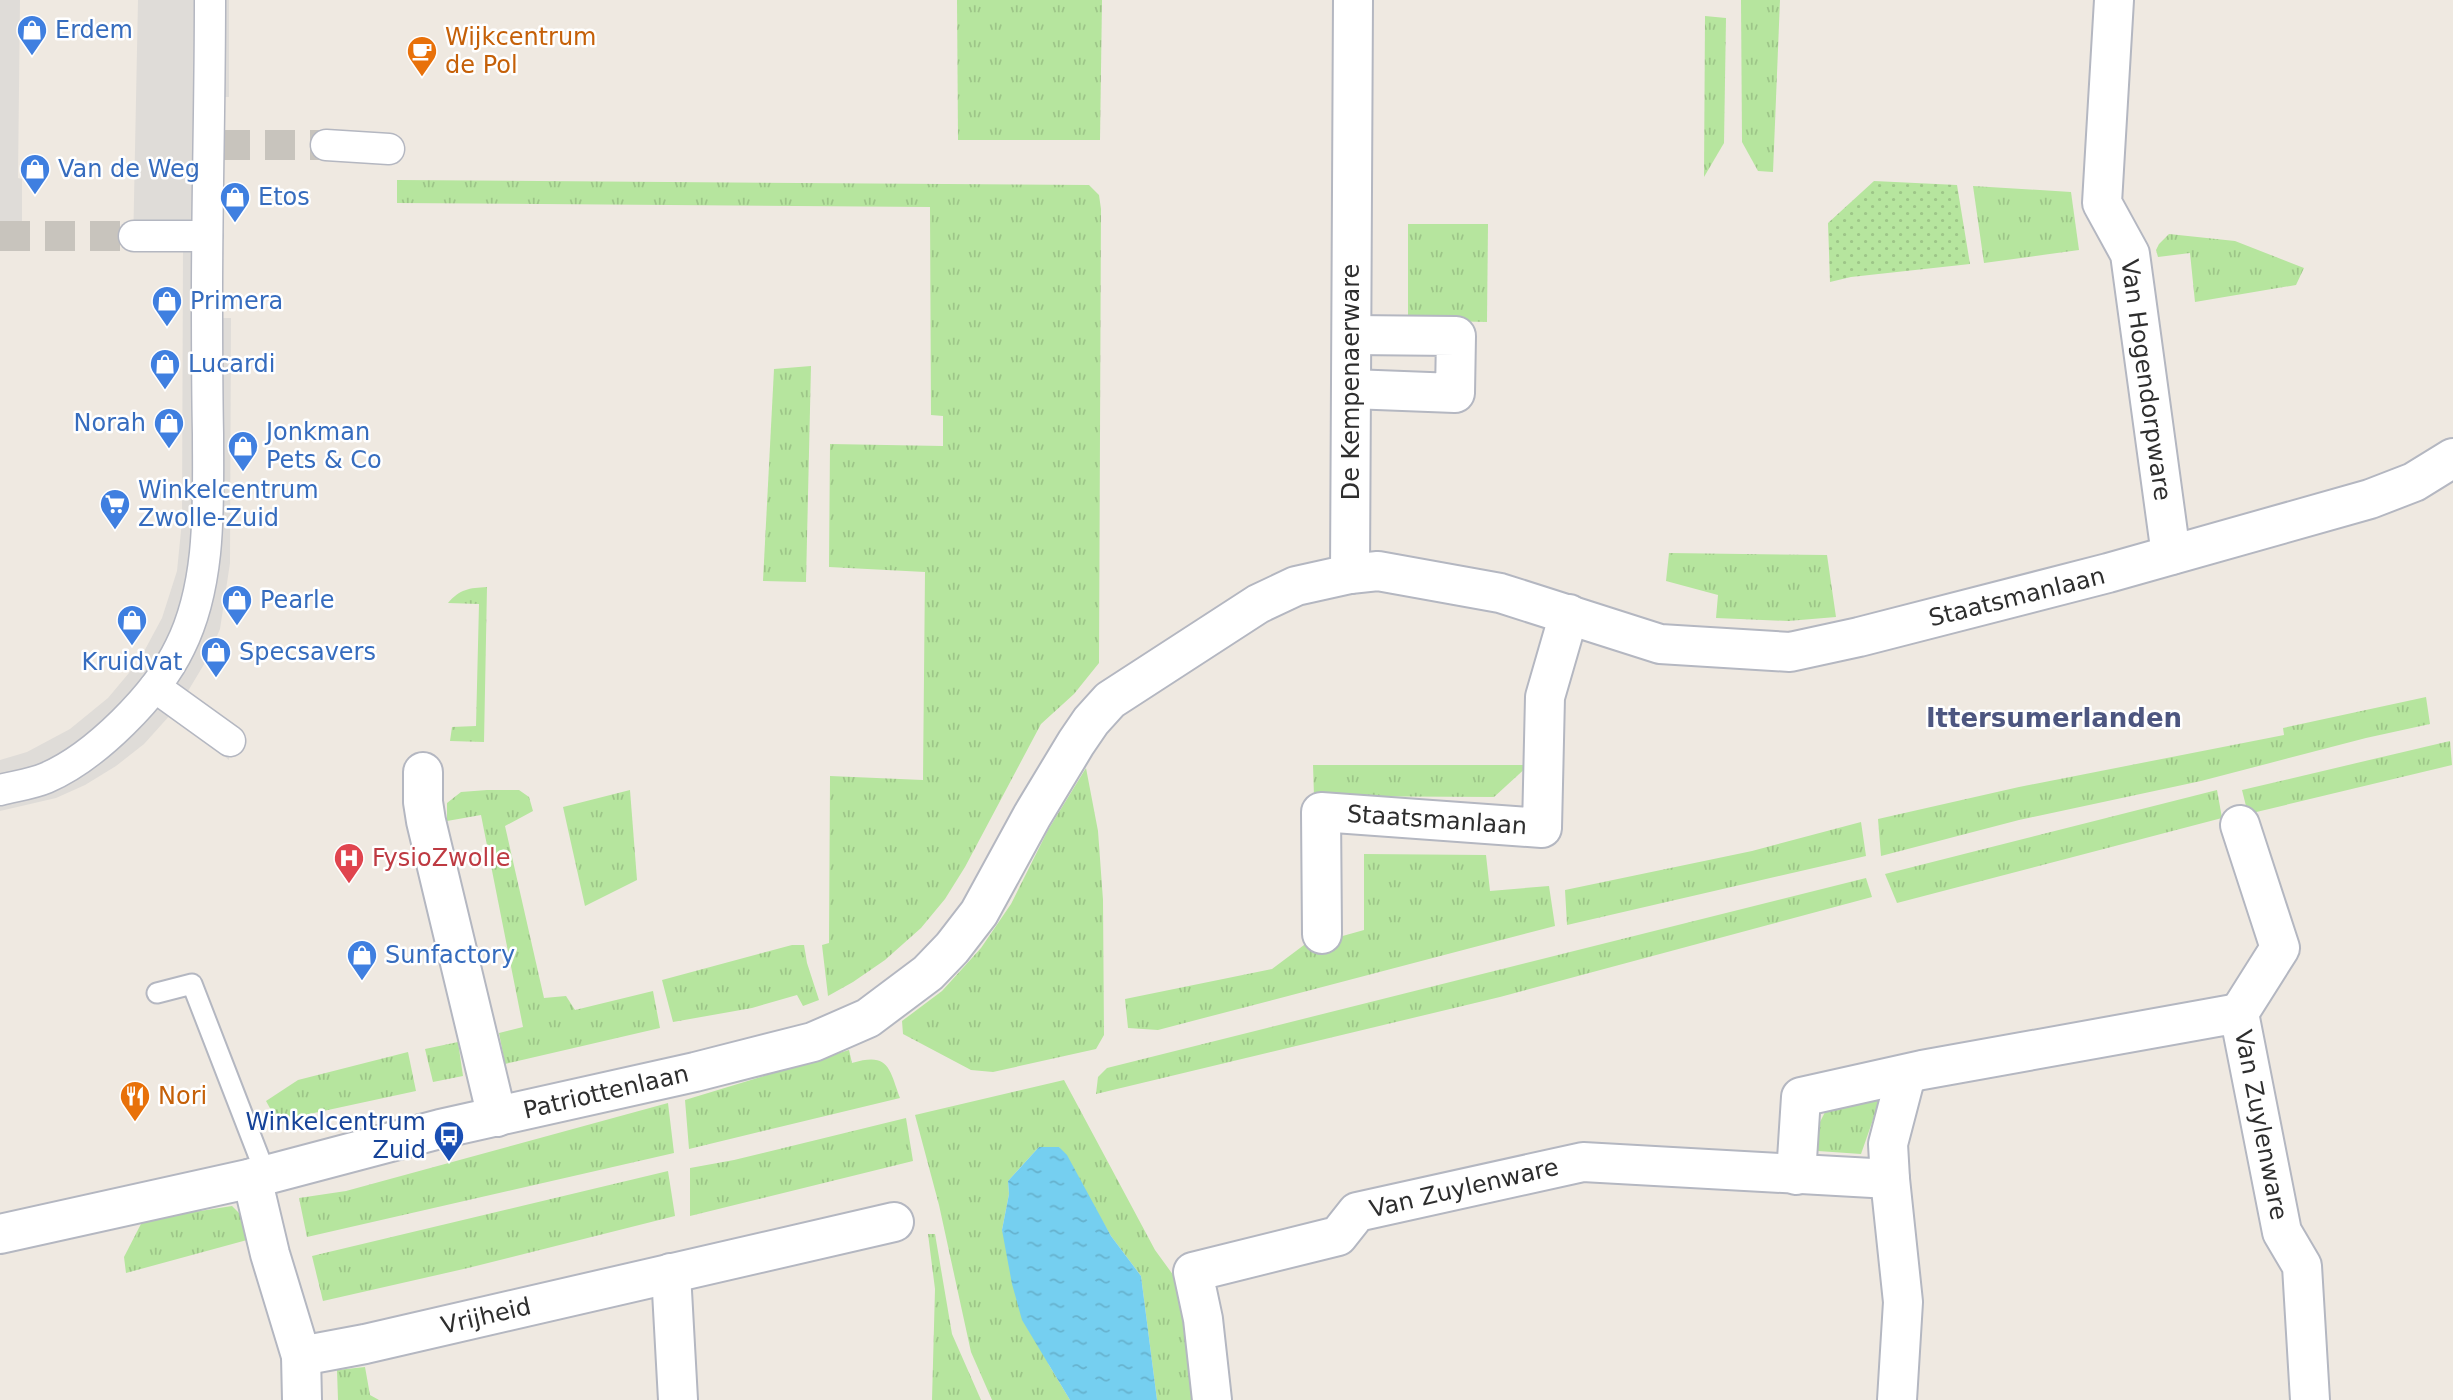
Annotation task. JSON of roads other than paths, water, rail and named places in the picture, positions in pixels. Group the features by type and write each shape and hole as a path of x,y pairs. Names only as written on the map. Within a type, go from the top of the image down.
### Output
{"street":[{"path":"0,790 46,779 82,756 124,722 155,687 181,647 197,601 205,547 208,480 199,255 215,145 210,0"},
{"name":"De Kempenaerware","path":"1350,574 1353,0"},
{"name":"Van Hogendorpware","path":"2114,0 2102,203 2130,254 2171,555"},
{"path":"327,145 389,149"},
{"path":"144,241 199,255"},
{"path":"1350,389 1455,393 1456,336 1352,335"},
{"name":"Staatsmanlaan","path":"1076,743 1091,720 1110,700 1258,604 1296,586 1350,574 1378,571 1500,593 1660,644 1790,652 1885,631 2370,499 2414,482 2453,458"},
{"name":"Staatsmanlaan","path":"1322,934 1321,812 1542,828 1545,697 1569,614"},
{"path":"155,687 230,741"},
{"name":"Patriottenlaan","path":"0,1234 259,1177 440,1129 695,1072 802,1045 868,1018 928,973 953,948 979,913 1076,743"},
{"path":"423,772 423,802 428,830 497,1117"},
{"name":"Van Zuylenware","path":"2241,825 2280,948 2239,1013 2282,1231 2302,1266 2310,1400"},
{"name":"Van Zuylenware","path":"1796,1175 1801,1097 2239,1013"},
{"path":"1897,1400 1903,1302 1888,1144 1906,1075"},
{"name":"Van Zuylenware","path":"1212,1400 1203,1319 1193,1272 1338,1236 1357,1212 1583,1162 1890,1179"},
{"path":"259,1177 270,1254 301,1356 302,1400"},
{"name":"Vrijheid","path":"301,1356 365,1344 894,1222"},
{"path":"671,1273 678,1400"}],"lane":[{"path":"157,993 192,984 259,1177"}],"water":[{"path":"1039,1147 1059,1147 1067,1155 1111,1236 1141,1276 1157,1400 1070,1400 1022,1320 1002,1230 1009,1194 1008,1181"}],"tunnel":[{"path":"220,145 326,145"},
{"path":"0,236 134,236"}],"place":[{"name":"Erdem","path":"32,57"},
{"name":"Wijkcentrum de Pol","path":"422,78"},
{"name":"Van de Weg","path":"35,196"},
{"name":"Etos","path":"235,224"},
{"name":"Primera","path":"167,328"},
{"name":"Lucardi","path":"165,391"},
{"name":"Norah","path":"169,450"},
{"name":"Jonkman Pets & Co","path":"243,473"},
{"name":"Winkelcentrum Zwolle-Zuid","path":"115,531"},
{"name":"Pearle","path":"237,627"},
{"name":"Kruidvat","path":"132,647"},
{"name":"Specsavers","path":"216,679"},
{"name":"FysioZwolle","path":"349,885"},
{"name":"Sunfactory","path":"362,982"},
{"name":"Nori","path":"135,1123"},
{"name":"Winkelcentrum Zuid","path":"449,1163"}],"district":[{"name":"Ittersumerlanden","path":"2054,718"}]}
